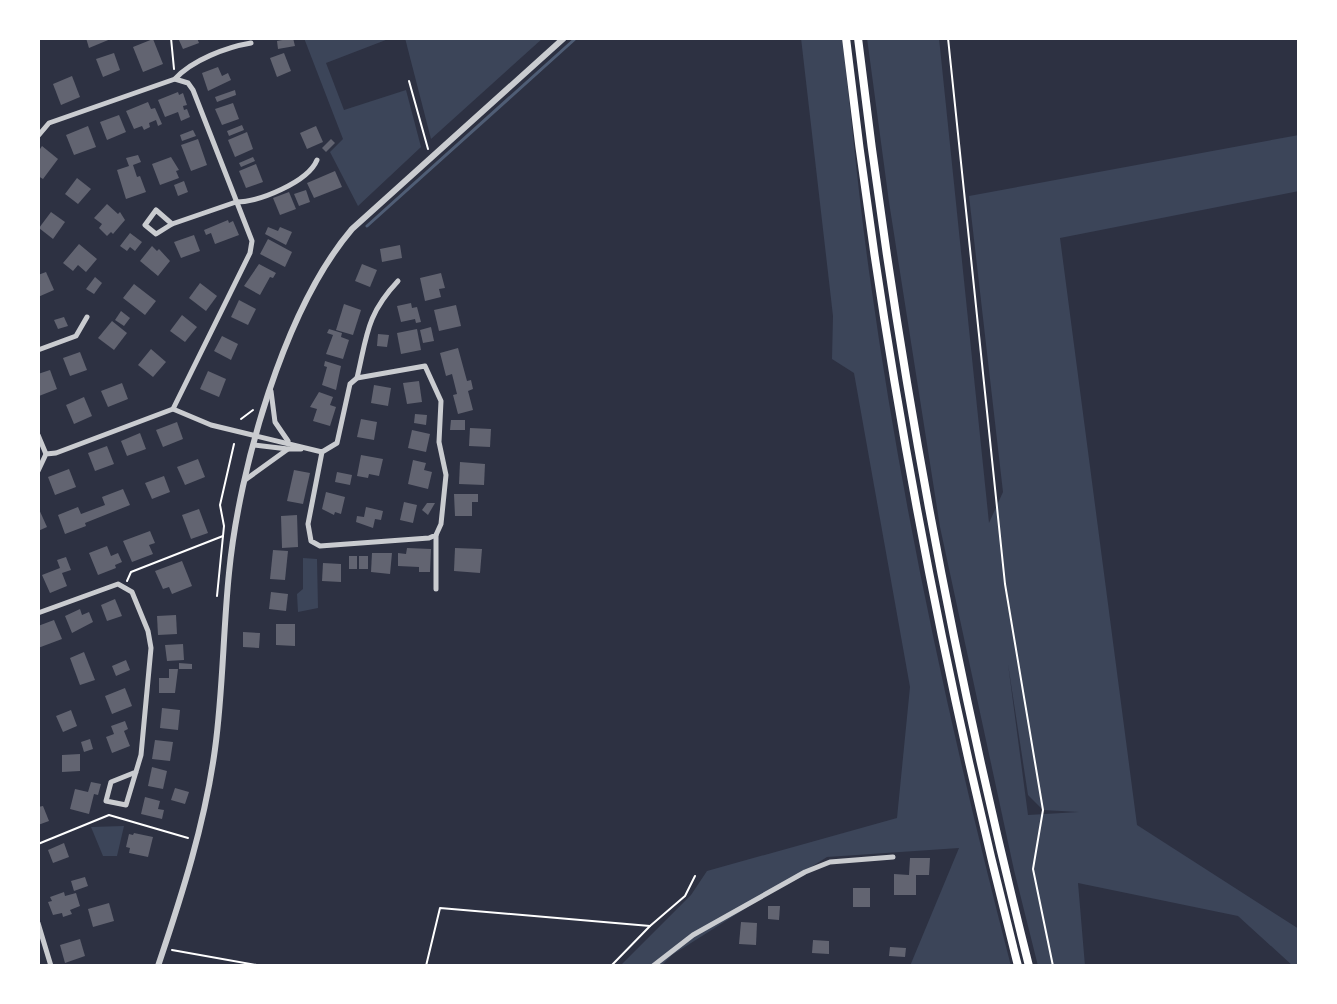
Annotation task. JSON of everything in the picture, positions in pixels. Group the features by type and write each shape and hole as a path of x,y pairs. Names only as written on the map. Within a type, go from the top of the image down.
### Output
{"highway":[{"path":"846,38 897,400 930,579 978,805 1018,966"},
{"path":"858,38 887,262 914,428 953,638 1029,966"}],"street":[{"path":"158,966 197,841 215,748 229,572 245,480 271,391 306,301 323,267 352,229 564,38"},
{"path":"38,136 49,123 175,79 190,67 251,43"},
{"path":"46,454 173,409 250,253 252,241 193,90 188,83 175,79"},
{"path":"172,224 156,210 145,225 156,234 172,224 236,202 247,202 291,185 314,167 317,160"},
{"path":"357,378 372,314 398,281"},
{"path":"38,350 76,336 87,317"},
{"path":"254,445 288,445 322,452 337,443 350,384 357,378 425,366 441,401 439,442 446,475 441,524 436,535 436,589"},
{"path":"271,391 275,422 288,445"},
{"path":"173,409 211,425 257,434 288,445"},
{"path":"38,435 46,454 38,471"},
{"path":"245,480 288,445"},
{"path":"322,452 308,524 311,541 320,546 436,535"},
{"path":"38,613 118,584 132,592 148,631 151,648 146,714 136,772 126,805 106,801 111,782 136,772"},
{"path":"653,966 693,935 805,872 830,862 893,857"},
{"path":"38,923 51,966"}],"path":[{"path":"171,38 175,79"},
{"path":"948,38 1005,584 1043,810 1033,869 1053,966"},
{"path":"409,81 428,151"},
{"path":"217,607 223,536 220,505 234,444"},
{"path":"124,586 131,572 223,536"},
{"path":"38,844 109,815 197,841"},
{"path":"611,966 685,896 695,876"},
{"path":"426,966 440,908 650,926"},
{"path":"164,948 262,966"}],"shaded area":[{"path":"304,38 391,38 326,63 344,110 406,90 421,147 358,206 330,152 343,139"},
{"path":"405,38 543,38 431,139"},
{"path":"801,38 842,38 867,254 898,457 931,627 1011,966 910,966 959,848 827,857 672,955 661,966 620,966 691,895 707,871 897,818 910,687 854,373 832,359 833,316"},
{"path":"867,38 939,38 989,523 1003,492 969,196 1299,135 1299,191 1060,238 1137,825 1299,929 1299,966 1293,966 1238,916 1078,883 1085,966 1038,966 1014,870 940,527 889,202","holes":["1008,664 1028,795 1043,810 1079,812 1028,815"]},
{"path":"303,558 317,559 318,608 298,612 297,594 303,589"},
{"path":"124,826 117,856 103,856 91,827"}],"building":[{"path":"86,38 113,38 89,48"},
{"path":"178,38 197,38 199,43 183,49"},
{"path":"293,38 295,46 278,49 277,41"},
{"path":"153,39 163,64 143,72 133,47"},
{"path":"114,53 120,70 103,77 96,59"},
{"path":"284,53 291,71 277,77 270,58"},
{"path":"218,67 222,76 228,73 231,80 208,91 202,73"},
{"path":"72,76 80,97 61,105 53,84"},
{"path":"235,90 236,95 217,102 215,97"},
{"path":"178,92 179,95 183,93 187,105 183,106 184,110 187,109 190,117 181,121 178,112 165,117 158,100"},
{"path":"148,102 151,109 155,108 162,124 158,126 156,120 144,130 142,126 134,129 126,111"},
{"path":"233,103 239,119 222,125 215,109"},
{"path":"119,115 126,132 107,140 100,122"},
{"path":"242,125 244,130 229,136 227,131"},
{"path":"88,126 96,147 74,155 66,135"},
{"path":"316,126 323,142 307,149 300,133"},
{"path":"193,130 196,136 182,141 180,135"},
{"path":"247,132 253,149 235,157 228,140"},
{"path":"198,139 207,165 191,171 181,145"},
{"path":"331,139 335,143 326,152 322,148"},
{"path":"42,146 58,159 43,179 38,176 38,152"},
{"path":"138,155 141,162 133,165 146,192 126,199 117,170 129,166 126,158"},
{"path":"171,157 179,170 176,171 179,178 160,185 152,164"},
{"path":"253,157 255,161 241,167 239,163"},
{"path":"256,164 263,182 246,188 239,171"},
{"path":"335,171 342,187 314,198 307,183"},
{"path":"77,178 91,189 78,204 65,194"},
{"path":"184,181 188,192 178,196 174,185"},
{"path":"306,190 310,202 299,206 294,194"},
{"path":"289,192 296,209 280,215 273,198"},
{"path":"107,204 118,214 120,212 125,220 113,234 111,232 107,236 99,228 102,224 94,218"},
{"path":"51,212 65,222 53,239 39,228"},
{"path":"228,220 229,223 233,221 239,235 215,244 211,233 206,235 204,230"},
{"path":"268,227 278,231 280,227 292,232 286,245 265,234"},
{"path":"130,233 142,242 135,251 130,247 127,251 120,246"},
{"path":"194,235 200,251 181,258 174,242"},
{"path":"268,239 292,252 285,267 260,254"},
{"path":"79,244 97,259 86,272 78,265 73,271 63,263"},
{"path":"400,245 402,258 382,262 380,249"},
{"path":"152,246 170,261 158,276 140,261"},
{"path":"259,264 276,273 273,278 270,277 260,295 244,286"},
{"path":"362,264 377,270 370,287 355,281"},
{"path":"46,272 54,290 38,297 38,275"},
{"path":"441,273 445,288 439,289 441,297 425,301 420,278"},
{"path":"95,277 102,283 94,294 86,289"},
{"path":"200,283 217,296 206,311 189,298"},
{"path":"134,284 156,301 145,315 123,298"},
{"path":"239,300 256,309 248,325 231,317"},
{"path":"411,303 412,308 417,307 421,322 416,323 415,319 401,322 397,306"},
{"path":"344,304 361,310 353,335 336,330"},
{"path":"456,305 461,326 439,331 434,310"},
{"path":"121,311 130,318 124,326 115,320"},
{"path":"182,315 197,327 185,342 170,331"},
{"path":"64,317 68,326 58,329 54,320"},
{"path":"112,321 127,333 114,350 98,338"},
{"path":"431,327 434,341 423,343 420,330"},
{"path":"329,329 342,333 341,337 349,340 343,359 326,354 333,335 327,333"},
{"path":"417,329 421,350 401,354 397,333"},
{"path":"378,334 389,335 387,347 377,346"},
{"path":"222,336 238,344 231,360 214,351"},
{"path":"458,348 467,381 471,380 473,389 468,391 473,410 458,414 452,374 446,376 440,353"},
{"path":"151,349 166,362 153,377 138,365"},
{"path":"80,352 87,370 70,376 63,358"},
{"path":"325,361 341,366 336,390 322,385 327,367 324,366"},
{"path":"50,370 57,389 39,396 38,374"},
{"path":"208,371 226,379 219,397 200,389"},
{"path":"419,381 422,402 407,404 403,383"},
{"path":"122,383 128,399 108,407 101,391"},
{"path":"374,385 391,388 388,406 371,403"},
{"path":"319,392 333,397 330,405 336,407 330,426 313,421 317,409 310,407"},
{"path":"84,397 92,416 74,424 66,405"},
{"path":"415,414 427,415 426,425 414,423"},
{"path":"361,419 377,422 374,440 357,437"},
{"path":"451,420 465,420 465,430 450,430"},
{"path":"177,422 183,439 163,447 156,430"},
{"path":"470,428 491,429 490,447 469,446"},
{"path":"412,430 430,434 426,452 408,448"},
{"path":"140,433 146,449 127,456 121,441"},
{"path":"107,446 114,464 95,471 88,453"},
{"path":"361,455 383,459 379,476 357,476"},
{"path":"198,459 205,477 185,485 177,467"},
{"path":"413,460 426,463 424,470 432,472 428,489 408,484"},
{"path":"460,462 485,464 484,485 459,484"},
{"path":"69,469 76,487 55,495 48,477"},
{"path":"294,470 310,473 303,504 287,501"},
{"path":"337,472 352,475 350,485 335,482"},
{"path":"164,476 170,492 152,499 145,483"},
{"path":"123,489 130,505 65,534 58,515 78,507 81,514 105,505 102,497"},
{"path":"326,492 345,497 341,514 335,512 334,515 322,509"},
{"path":"454,494 478,494 478,502 472,502 472,516 455,516"},
{"path":"404,502 417,505 413,523 400,520"},
{"path":"427,503 435,503 428,515 422,510"},
{"path":"38,507 47,527 38,531"},
{"path":"366,507 383,511 381,520 375,519 373,528 356,522 357,516 364,517"},
{"path":"199,509 208,533 191,539 182,515"},
{"path":"297,515 298,547 282,548 281,516"},
{"path":"150,531 155,543 149,545 153,554 132,562 123,541"},
{"path":"107,546 111,556 118,553 122,562 115,565 116,568 98,575 89,553"},
{"path":"407,548 431,549 430,572 419,572 419,567 398,566 398,553 406,554"},
{"path":"455,548 482,549 480,573 454,571"},
{"path":"273,550 288,551 285,580 270,579"},
{"path":"372,553 392,553 390,574 371,572"},
{"path":"349,556 357,556 357,569 349,569"},
{"path":"359,556 368,556 368,569 359,569"},
{"path":"66,557 71,570 62,573 67,586 50,593 42,575 60,568 57,560"},
{"path":"182,561 192,586 172,594 169,587 163,589 155,571"},
{"path":"323,563 341,564 341,582 322,581"},
{"path":"271,592 288,594 286,611 269,609"},
{"path":"115,599 122,616 107,621 101,605"},
{"path":"80,609 82,615 89,612 93,622 72,633 65,616"},
{"path":"176,615 177,634 158,635 157,616"},
{"path":"54,620 62,639 38,648 38,626"},
{"path":"276,624 295,624 295,646 276,645"},
{"path":"243,632 260,633 259,648 243,647"},
{"path":"183,644 184,660 167,661 165,645"},
{"path":"84,652 95,680 80,685 70,658"},
{"path":"126,660 130,670 116,676 112,666"},
{"path":"179,663 192,664 192,669 179,669"},
{"path":"169,669 178,669 175,693 159,693 159,678 169,678"},
{"path":"125,688 132,706 112,714 105,696"},
{"path":"162,708 180,710 178,730 160,728"},
{"path":"71,710 77,726 63,732 56,716"},
{"path":"125,721 128,729 124,731 130,746 112,753 106,737 114,734 111,726"},
{"path":"90,739 93,749 84,752 81,742"},
{"path":"155,740 173,742 170,761 152,759"},
{"path":"80,754 80,771 62,772 62,755"},
{"path":"152,767 167,771 163,789 148,786"},
{"path":"91,782 101,784 98,795 94,794 89,814 70,809 75,789 88,792"},
{"path":"175,788 189,792 185,804 171,800"},
{"path":"145,797 160,801 158,809 164,810 162,819 141,814"},
{"path":"43,806 49,821 38,825 38,807"},
{"path":"129,834 153,837 148,857 129,853 130,848 126,847"},
{"path":"64,843 69,857 53,863 48,850"},
{"path":"910,858 930,858 929,875 916,875 916,895 894,895 894,874 909,875"},
{"path":"85,877 88,886 74,891 71,881"},
{"path":"853,888 870,888 870,907 853,907"},
{"path":"64,892 65,896 76,893 80,906 63,917 62,913 53,915 48,902 52,901 50,897"},
{"path":"109,903 114,921 93,927 88,909"},
{"path":"768,906 780,906 779,920 768,919"},
{"path":"741,922 757,923 756,945 739,944"},
{"path":"80,939 85,956 65,963 60,945"},
{"path":"813,940 829,941 829,954 812,953"},
{"path":"890,947 906,948 905,957 889,956"}],"waterway":[{"path":"367,226 576,38"}]}
